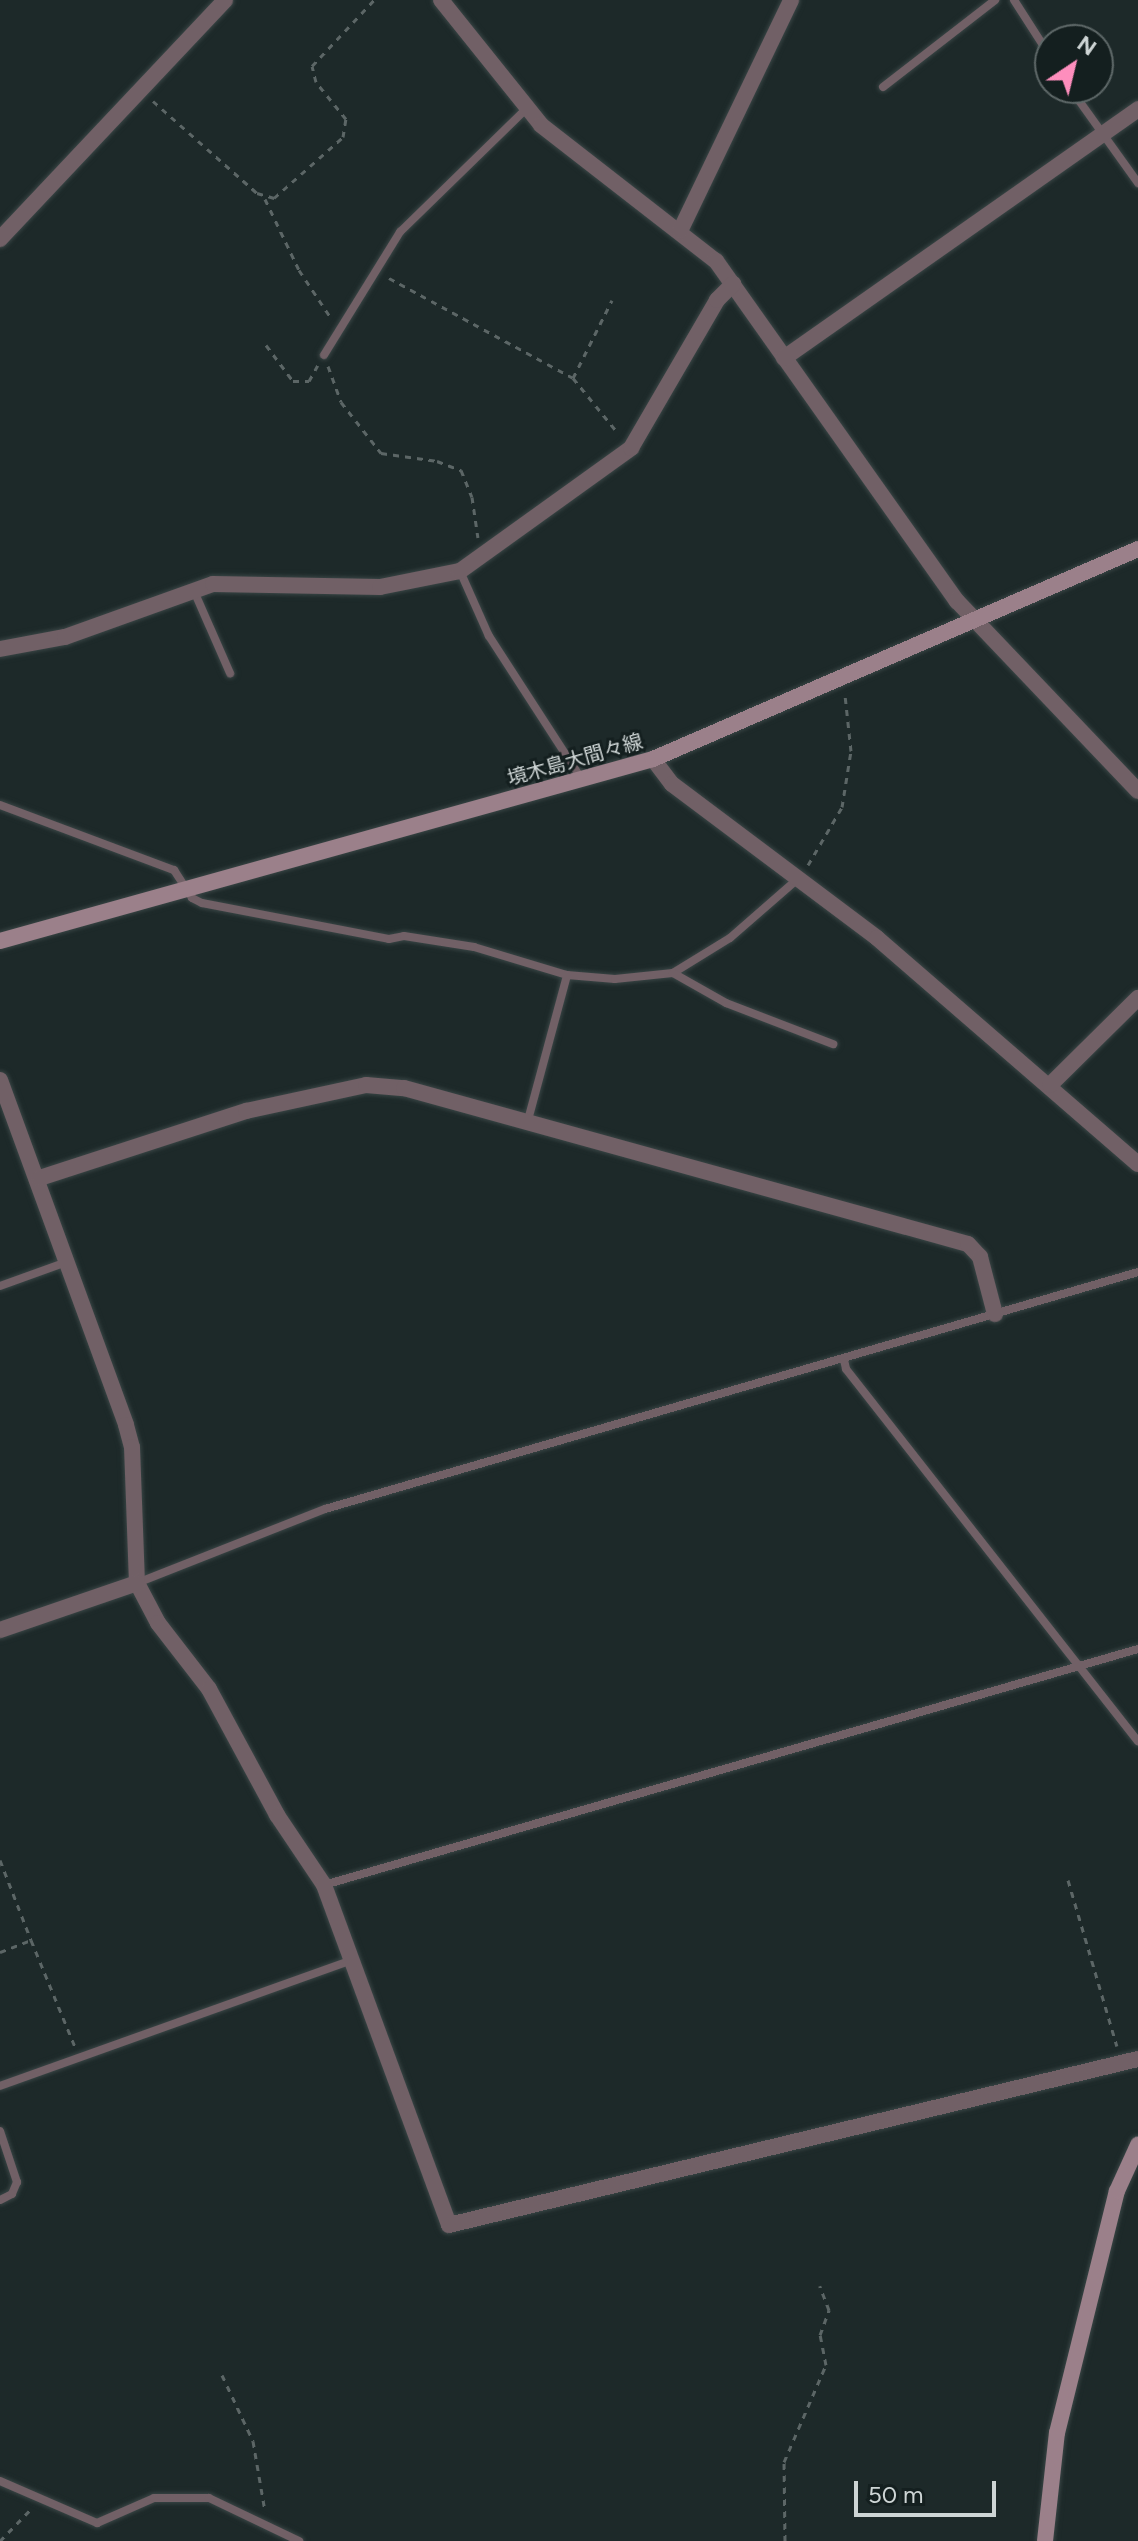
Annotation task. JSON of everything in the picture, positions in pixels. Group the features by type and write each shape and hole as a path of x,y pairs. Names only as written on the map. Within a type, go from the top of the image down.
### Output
{"main road":[{"name":"境木島大間々線","path":"0,941 653,759 1138,549"},
{"path":"1045,2541 1061,2417 1117,2191 1138,2145"}],"street":[{"path":"0,239 137,88 225,0"},
{"path":"441,0 527,108 558,140 680,231 733,284 883,501 974,619 1138,791"},
{"path":"680,231 791,0"},
{"path":"784,358 1102,138 1138,109"},
{"path":"0,649 65,637 194,591 231,583 380,587 460,571 631,448 717,300 733,284"},
{"path":"653,759 672,784 800,876 1050,1085 1138,1164"},
{"path":"1050,1085 1138,998"},
{"path":"0,1080 70,1260 132,1447 137,1583 158,1623 209,1689 270,1802 324,1885 449,2225 1130,2061"},
{"path":"40,1178 246,1111 366,1085 426,1092 968,1244 980,1257 995,1314"},
{"path":"0,1630 137,1583"}],"lane":[{"path":"883,87 995,0"},
{"path":"1014,0 1034,31"},
{"path":"1080,104 1102,138 1138,183"},
{"path":"324,355 373,269 400,232 527,108"},
{"path":"460,571 489,636 583,781"},
{"path":"194,591 230,673"},
{"path":"0,805 174,870 192,898 222,909 389,939 404,936 474,947 567,975 615,979 673,973 730,938 800,876"},
{"path":"673,973 726,1003 833,1044"},
{"path":"528,1120 567,975"},
{"path":"0,1286 70,1260"},
{"path":"137,1583 325,1509 1138,1272"},
{"path":"844,1360 846,1369 1076,1667 1138,1741"},
{"path":"324,1885 1138,1649"},
{"path":"0,2086 351,1959"},
{"path":"0,2131 17,2182 12,2194 0,2200"},
{"path":"0,2481 97,2523 154,2498 188,2494 267,2523 299,2541"}],"path":[{"path":"265,199 283,193 343,137 346,119 316,82 312,66 374,0"},
{"path":"137,88 265,199 299,270 337,328"},
{"path":"373,269 573,378 631,448"},
{"path":"573,378 612,300"},
{"path":"266,345 283,372 301,382 309,381 324,355"},
{"path":"324,355 341,402 381,453 437,461 461,470 484,555"},
{"path":"800,876 829,837 842,807 851,751 842,676"},
{"path":"0,1860 79,2057"},
{"path":"1068,1880 1130,2061"},
{"path":"0,1952 31,1940"},
{"path":"785,2541 784,2462 826,2365 820,2335 829,2310 820,2286"},
{"path":"222,2375 253,2441 267,2523"},
{"path":"0,2541 13,2533 40,2498"}]}
